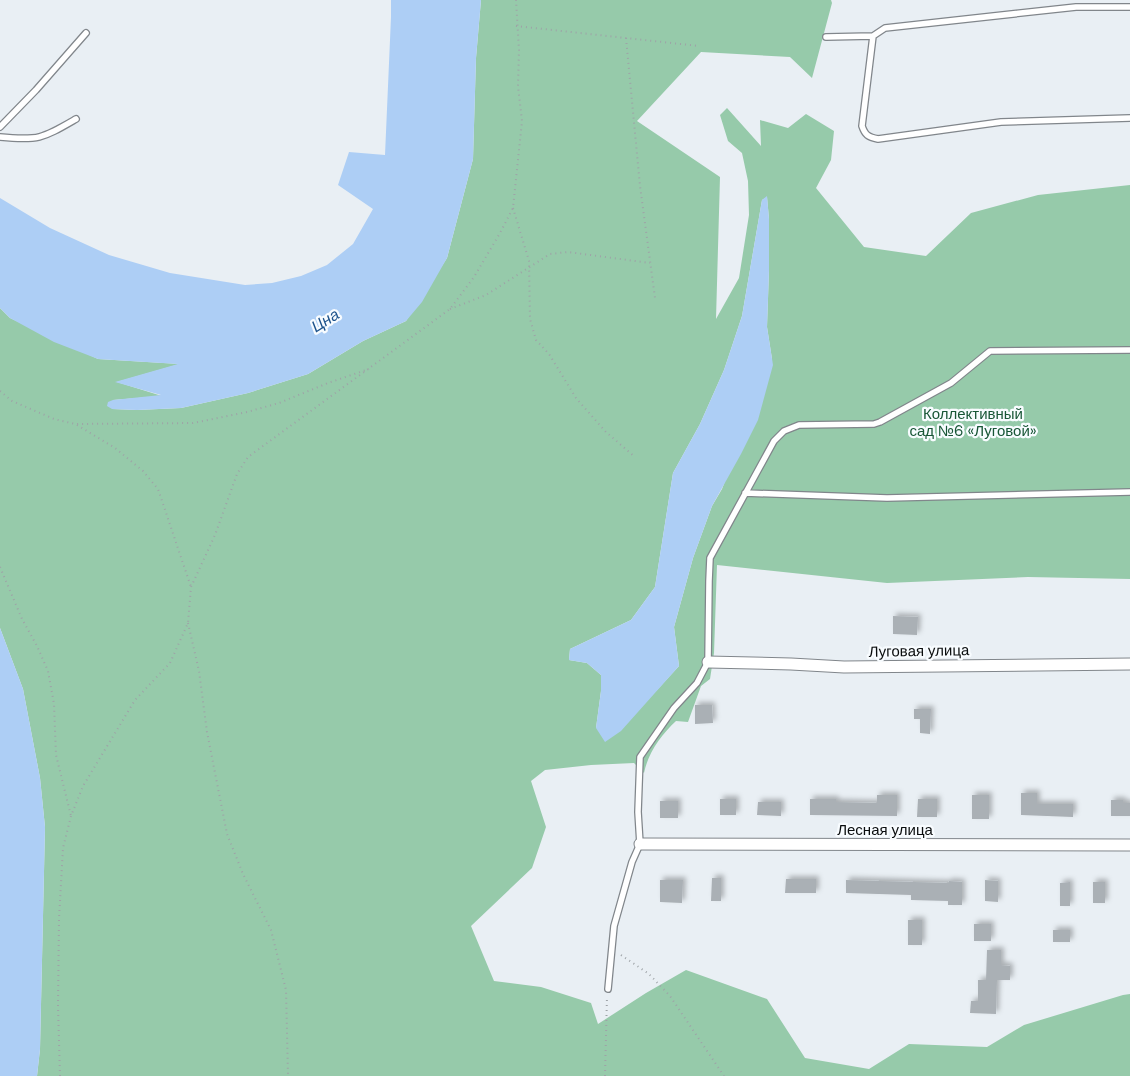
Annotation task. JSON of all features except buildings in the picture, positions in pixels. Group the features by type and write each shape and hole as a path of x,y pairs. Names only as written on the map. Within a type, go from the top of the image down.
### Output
{"street":[{"name":"Луговая улица","path":"708,662 844,667 1130,664"},
{"name":"Лесная улица","path":"640,844 1130,845"}],"lane":[{"path":"826,37 873,36 885,28 1076,7 1130,8"},
{"path":"0,127 36,90 86,33"},
{"path":"873,36 862,126 866,135 871,138 878,139 1001,122 1130,118"},
{"path":"0,136 26,139 38,138 50,134 76,119"},
{"path":"608,989 614,926 632,862 640,844 638,812 640,757 674,708 697,683 708,662 710,558 774,441 784,431 799,425 874,424 943,388 990,351 1130,350"},
{"path":"745,493 887,498 1130,492"}],"path":[{"path":"60,1076 58,1006 59,919 63,848 70,816 83,786 135,700 170,663 188,624 192,587 215,535 237,474 248,457 450,309 474,278 500,233 513,208 522,121 518,86 519,50 516,26 516,1"},
{"path":"516,26 699,46"},
{"path":"626,38 640,186 655,298"},
{"path":"513,208 529,261 530,319 536,340 549,354 576,398 606,432 635,457"},
{"path":"450,309 486,295 550,254 568,252 651,264"},
{"path":"75,424 193,423 248,412 279,403 371,368"},
{"path":"0,391 12,401 54,418 75,424 115,448 143,471 158,489 192,587"},
{"path":"0,567 22,619 48,671 54,704 56,755 70,816"},
{"path":"188,624 199,671 207,732 227,834 243,874 271,930 286,990 288,1076"},
{"path":"612,949 649,974 670,996 724,1076"},
{"path":"605,1076 608,989"}],"green space":[{"name":"Коллективный сад №6 «Луговой»","path":"481,0 831,0 832,3 812,78 790,57 701,52 637,121 720,177 716,319 739,278 749,215 748,181 742,153 728,141 720,115 727,108 761,146 760,120 788,128 806,114 834,131 831,160 816,188 864,247 926,256 971,213 1038,195 1130,185 1130,579 1028,577 887,583 717,565 714,653 710,679 701,686 688,722 676,721 665,732 652,751 644,773 634,763 591,765 545,770 531,781 546,827 532,868 471,926 494,981 541,987 591,1003 598,1024 686,970 767,999 805,1058 869,1069 909,1044 987,1047 1024,1025 1130,994 1130,1076 37,1076 40,1049 45,827 40,778 23,689 0,628 0,308 10,318 98,359 180,364 117,382 162,396 113,400 112,409 181,408 248,393 308,374 363,341 406,321 447,258 473,159 476,58","holes":["767,197 769,219 767,327 772,359 722,489 712,506 693,558 674,627 679,666 657,690 596,728 601,691 601,675 587,663 569,660 570,649 631,620 655,587 673,473 700,424 724,370 742,316 762,200"]}],"water":[{"name":"Цна","path":"391,0 481,0 476,58 473,159 447,258 422,302 406,321 363,341 308,374 248,393 181,408 137,410 112,409 107,406 108,402 113,400 161,395 115,382 178,364 98,359 54,342 10,318 0,308 0,198 50,228 109,255 170,273 245,285 272,283 301,276 327,265 353,244 373,209 338,185 349,152 385,155"},
{"path":"767,196 769,270 767,327 773,365 758,420 712,506 693,558 674,627 679,666 621,731 605,742 596,728 601,691 601,675 587,663 569,660 570,649 631,620 655,587 673,473 700,424 724,370 742,316 762,200"},
{"path":"0,628 23,689 40,778 45,827 40,1049 37,1076 0,1076"}]}
